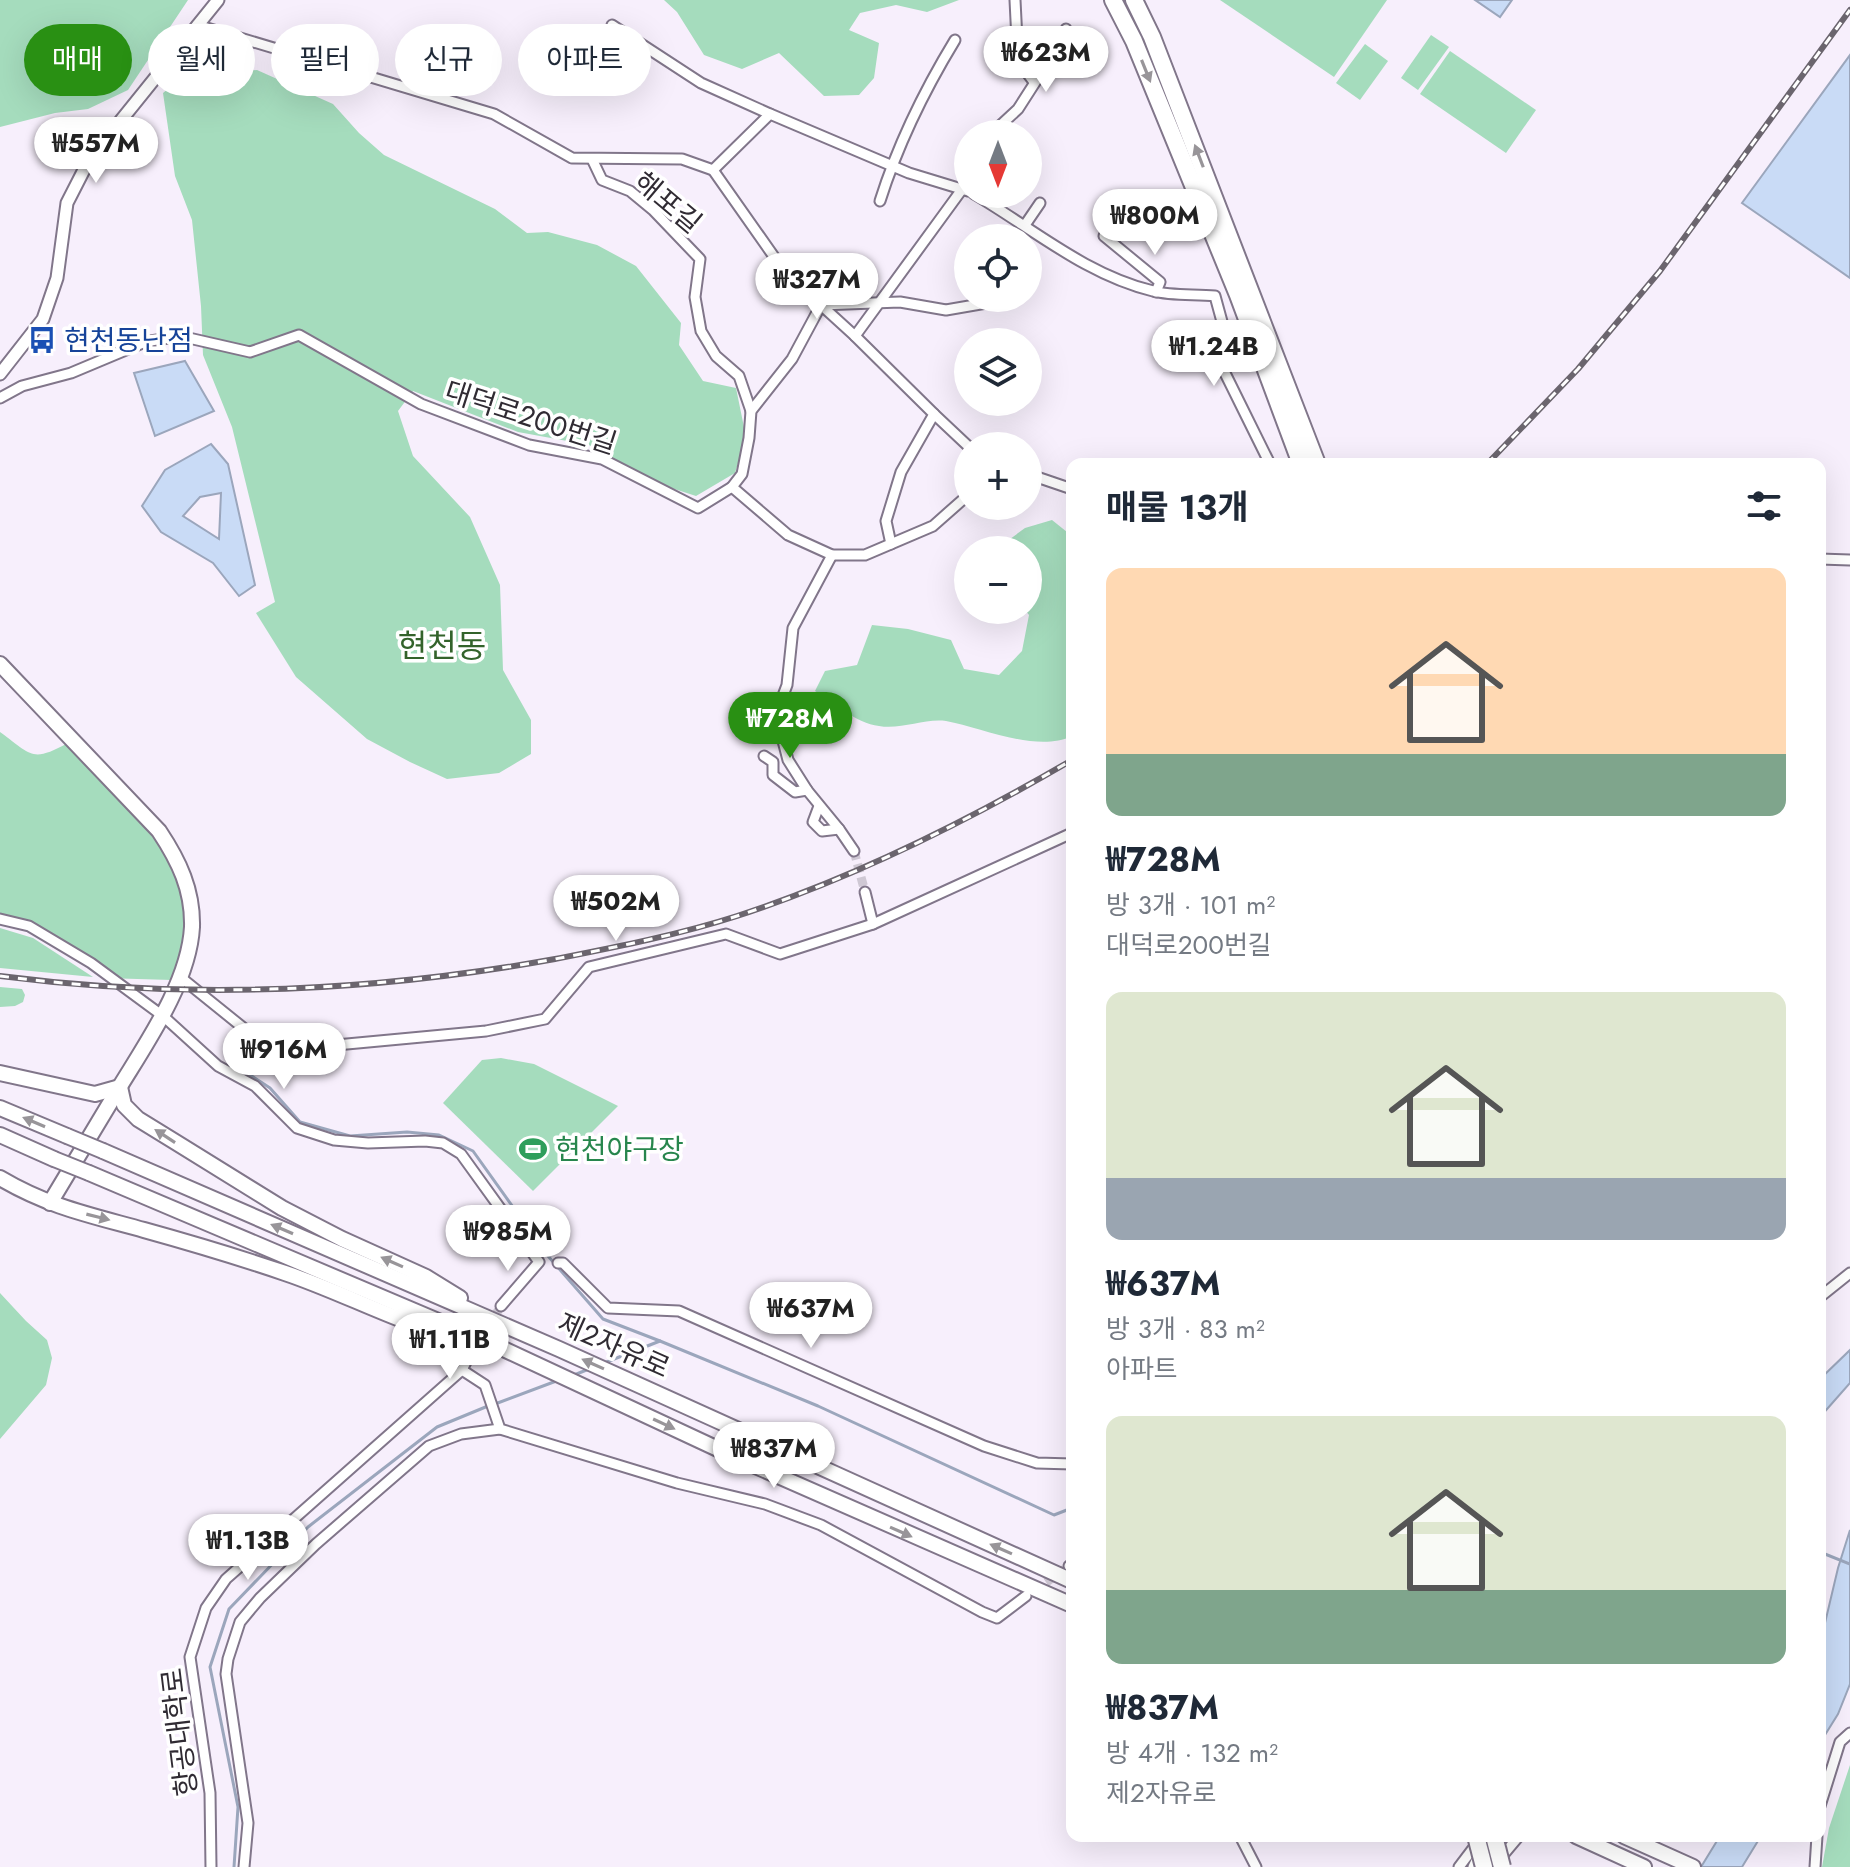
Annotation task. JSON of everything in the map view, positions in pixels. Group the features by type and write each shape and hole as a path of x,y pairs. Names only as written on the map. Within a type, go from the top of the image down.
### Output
{"highway":[{"path":"1113,0 1134,41 1238,295 1299,458"},
{"path":"1134,0 1152,37 1315,458"},
{"path":"0,664 159,831 179,861 190,893 192,928 186,958 163,1016 50,1203"},
{"path":"0,1073 95,1094 120,1087"},
{"path":"120,1087 124,1105 138,1119 190,1152 282,1208 426,1277 509,1327"},
{"name":"제2자유로","path":"0,1108 1066,1568"},
{"name":"제2자유로","path":"0,1135 497,1346 763,1470 1066,1602"},
{"path":"0,1178 50,1203 287,1274 341,1293 428,1331 497,1346"},
{"path":"1478,1842 1484,1867"},
{"path":"1496,1842 1502,1867"},
{"path":"1589,1842 1644,1867"},
{"path":"1637,1842 1693,1867"}],"street":[{"path":"198,24 218,0"},
{"path":"1015,0 1018,61 1034,82"},
{"path":"1006,120 1018,109 1061,42 1066,29"},
{"path":"880,201 891,165 929,83 955,40"},
{"name":"해포길","path":"255,42 494,114 572,158 682,159 713,170 796,288 821,305"},
{"path":"651,50 701,83 770,114 909,173 954,186"},
{"path":"0,374 43,319 57,278 67,203 89,160 148,86"},
{"name":"해포길","path":"713,170 770,114"},
{"name":"해포길","path":"592,159 602,180 630,191 700,259 695,297 701,331 716,356 739,376 751,411"},
{"path":"855,336 954,204"},
{"path":"997,208 1023,224"},
{"path":"1042,236 1087,266 1121,281 1156,292 1215,296 1227,340 1222,367 1267,458"},
{"path":"1104,236 1160,282 1156,292"},
{"path":"821,305 900,302 954,309"},
{"path":"821,305 792,359 751,411 742,474 732,487 788,535 832,555 865,555 933,526 954,507"},
{"path":"821,305 954,433"},
{"name":"대덕로200번길","path":"0,398 22,386 71,373 145,342 180,336 250,352 299,335 421,404 529,445 602,459 698,508 732,487"},
{"path":"891,544 886,521 901,472 934,414"},
{"path":"1042,479 1066,487"},
{"path":"832,555 793,628 787,685 776,714 788,760 854,851"},
{"path":"1826,559 1850,560"},
{"path":"764,756 773,762 773,775 795,792 807,790"},
{"path":"819,806 813,822 822,831 839,829"},
{"path":"179,976 272,1051 486,1031 545,1019 589,967 726,934 780,954 873,924 1066,836"},
{"path":"865,892 873,924"},
{"path":"0,919 29,926 91,963 163,1016 218,1066 255,1086 297,1128 334,1140 443,1143 461,1154 539,1262 501,1306"},
{"path":"558,1263 563,1263 608,1308 679,1311 984,1446 1037,1463 1066,1464"},
{"path":"1826,1292 1850,1273"},
{"path":"467,1360 462,1370 485,1385 500,1429 677,1483 765,1504 821,1525 997,1618 1026,1596"},
{"name":"항공대학로","path":"211,1867 210,1793 190,1657 206,1608 226,1579 462,1370"},
{"name":"항공대학로","path":"244,1867 248,1823 226,1674 240,1622 260,1598 316,1544 429,1446 461,1434 500,1429"},
{"path":"1826,1787 1840,1742 1850,1733"},
{"path":"1243,1842 1256,1867"},
{"path":"1459,1867 1480,1842"},
{"path":"1473,1867 1483,1842"},
{"path":"1493,1867 1514,1842"},
{"path":"1815,1867 1817,1842"}],"green space":[{"path":"0,0 188,0 172,24 148,24 148,60 132,84 132,24 24,24 24,96 115,96 88,109 55,113 0,127"},
{"path":"664,0 959,0 927,12 896,5 860,13 849,30 879,43 874,78 859,95 824,96 779,53 742,69 704,55 677,12"},
{"path":"1220,0 1387,0 1334,77"},
{"path":"1431,35 1449,47 1418,90 1401,78"},
{"path":"1365,44 1388,61 1360,100 1336,83"},
{"path":"1450,51 1536,110 1506,153 1420,94"},
{"path":"255,70 271,76 271,96 315,96 333,104 384,155 495,209 527,233 548,232 597,245 636,266 681,323 679,345 703,381 736,388 746,437 735,473 696,496 656,483 589,445 518,432 413,391 398,411 413,456 470,517 500,585 503,670 531,720 531,754 499,773 447,779 367,739 296,677 256,613 275,602 232,427 203,355 192,220 175,176 163,96 255,96"},
{"path":"1052,520 1066,531 1066,738 1027,741 946,721 879,726 853,717 815,691 825,671 857,665 872,625 908,629 951,640 964,669 999,675 1022,651 1027,624 1042,624 1042,536 1014,536 1025,528"},
{"path":"0,732 32,754 46,753 68,743 128,805 166,853 187,905 186,938 172,980 103,978 81,956 0,917"},
{"path":"0,928 33,938 93,977 0,968"},
{"path":"0,987 22,989 25,995 23,1002 0,1007"},
{"name":"현천야구장","path":"501,1058 534,1064 618,1106 533,1191 443,1103 482,1060"},
{"path":"0,1293 47,1340 52,1358 46,1385 0,1439"},
{"path":"1850,1765 1850,1867 1822,1867 1829,1828"}],"water":[{"path":"1475,0 1512,0 1500,17"},
{"path":"1850,55 1850,278 1742,203"},
{"path":"185,361 214,411 155,436 134,373"},
{"path":"211,444 228,464 255,585 239,596 213,563 161,532 142,506 165,470","holes":["221,493 219,539 183,516 200,497"]},
{"path":"1850,1350 1850,1383 1826,1410 1826,1373"},
{"path":"1850,1530 1850,1684 1826,1733 1826,1619"},
{"path":"1716,1842 1757,1842 1742,1867 1701,1867"}],"waterway":[{"path":"229,1061 270,1088 300,1122 350,1136 407,1132 439,1135 473,1151 548,1256 603,1319 660,1341"},
{"path":"604,1363 660,1341 818,1406 1054,1515 1066,1510"},
{"path":"574,1375 589,1369"},
{"path":"495,1404 559,1380"},
{"path":"234,1867 238,1807 210,1667 229,1609 308,1527 437,1427 488,1406"},
{"path":"1826,1554 1850,1564"}],"tunnel":[{"path":"854,851 865,892"},
{"path":"467,1360 501,1306"},
{"path":"1035,1590 1066,1568"}],"railway":[{"path":"1493,458 1578,369 1660,271 1850,10"},
{"path":"0,976 139,988 278,989 417,979 601,950 715,923 824,884 950,827 1066,763"}],"place":[{"name":"현천동난점","path":"42,340"},
{"name":"현천야구장","path":"533,1149"}],"district":[{"name":"현천동","path":"442,646"}]}
